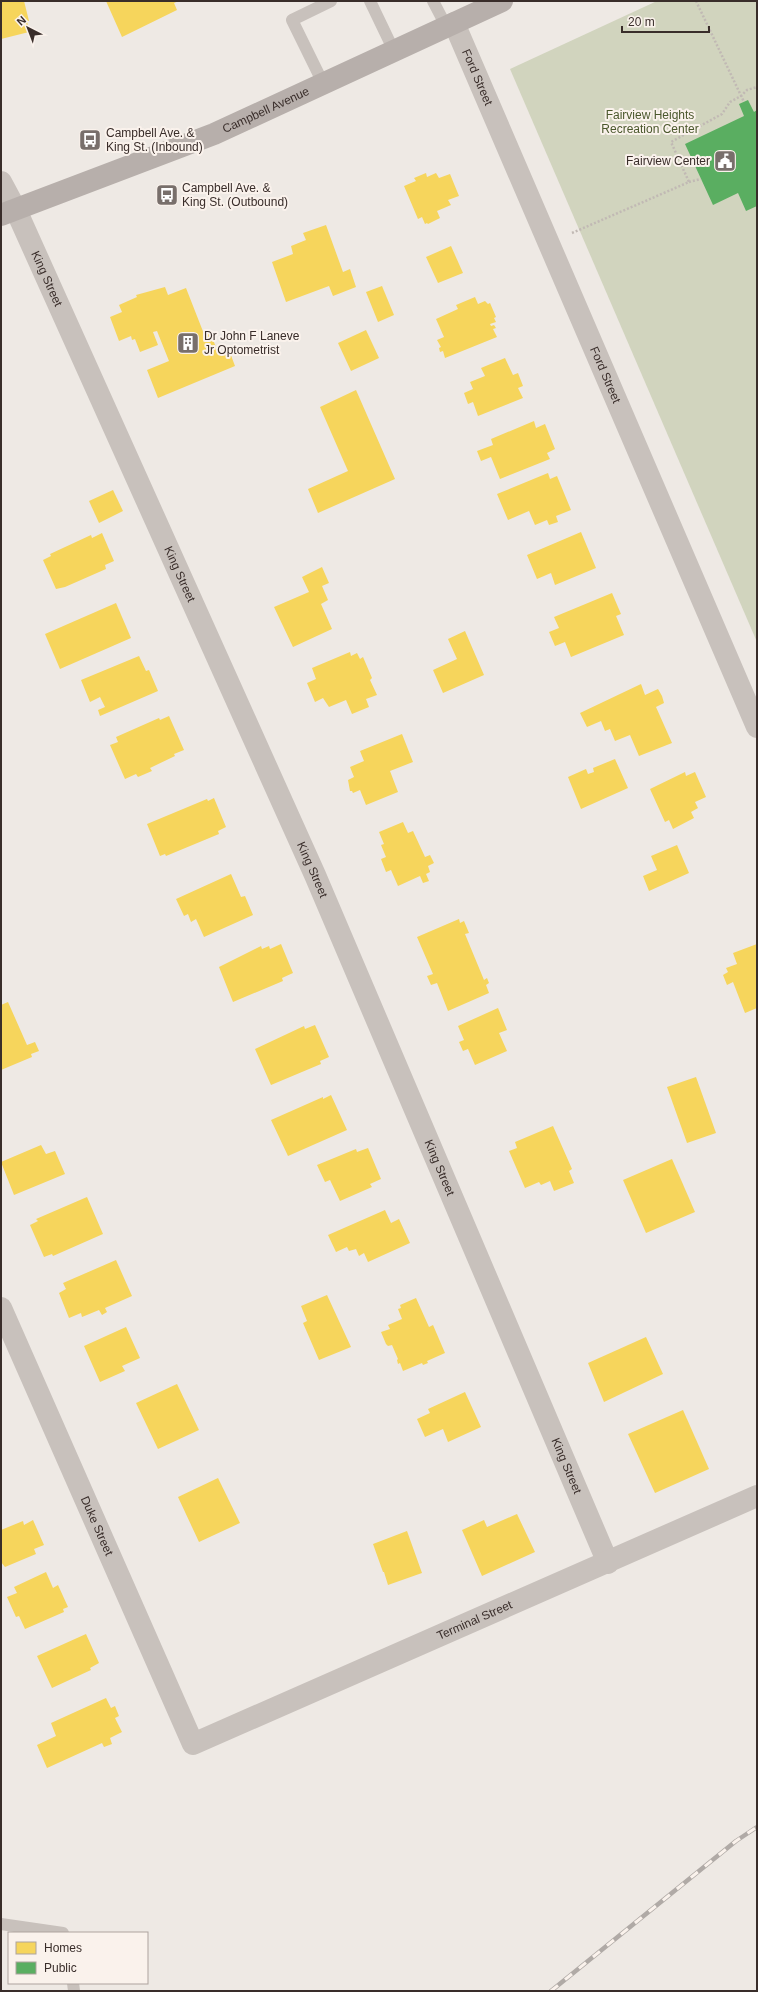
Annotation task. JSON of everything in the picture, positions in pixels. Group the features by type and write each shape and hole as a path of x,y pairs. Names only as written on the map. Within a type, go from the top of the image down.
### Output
{"main road":[{"name":"Campbell Avenue","path":"9,212 214,134 502,1"}],"street":[{"name":"Ford Street","path":"450,25 757,727"},
{"name":"King Street","path":"1,182 9,212 315,875 608,1563"},
{"name":"Duke Street","path":"1,1308 193,1744"},
{"name":"Terminal Street","path":"193,1744 608,1563 757,1496"}],"lane":[{"path":"323,83 292,20 331,1"},
{"path":"370,1 394,51"},
{"path":"433,1 450,25"},
{"path":"1,1924 56,1932"}],"path":[{"path":"696,1 744,102"},
{"path":"689,182 671,142 722,114 730,102 741,96 747,90 757,87"},
{"path":"571,234 689,182 701,179"}],"green space":[{"name":"Fairview Heights Recreation Center","path":"657,1 757,1 757,642 510,69"}],"building: Homes":[{"path":"1,1 24,1 29,21 27,21 29,32 1,39"},
{"path":"106,1 179,1 174,3 177,10 122,37"},
{"path":"426,173 427,177 436,173 439,178 450,174 459,196 448,200 451,205 437,211 440,218 428,224 425,224 422,217 418,219 404,186 416,181 414,178"},
{"path":"326,225 343,272 350,269 356,287 333,296 329,286 286,302 272,262 293,254 291,246 306,240 303,233"},
{"path":"451,246 463,273 438,283 426,257"},
{"path":"382,286 394,315 378,322 366,292"},
{"name":"Dr John F Laneve Jr Optometrist","path":"165,287 168,295 186,288 204,334 210,332 219,355 229,350 235,366 158,398 147,370 169,361 157,331 153,332 158,345 140,352 135,339 132,340 131,336 119,341 110,317 122,312 119,305 137,297 136,295"},
{"path":"475,297 478,304 485,301 488,304 490,303 496,317 494,318 496,322 490,324 491,326 494,325 496,328 493,329 497,337 445,358 443,351 440,352 439,348 441,347 437,340 444,337 436,319 458,309 456,305"},
{"path":"366,330 379,358 351,371 338,343"},
{"path":"505,358 513,375 518,373 523,386 518,388 523,398 478,416 473,402 468,404 464,393 473,389 470,382 485,376 481,368"},
{"path":"356,390 395,479 318,513 308,489 348,471 320,407"},
{"path":"534,421 536,428 545,424 555,449 547,453 550,459 500,479 491,457 481,461 477,451 493,445 491,439"},
{"path":"548,473 550,479 557,476 571,510 556,516 558,522 549,525 547,520 535,525 529,511 508,520 497,494"},
{"path":"113,490 123,511 99,523 89,501"},
{"path":"581,532 596,568 555,585 551,573 537,579 527,555"},
{"path":"102,533 114,561 105,565 106,569 65,587 56,589 43,560 51,556 50,554 91,535 92,538"},
{"path":"322,567 329,583 322,586 328,600 321,604 332,629 293,647 274,607 309,592 302,577"},
{"path":"612,593 621,614 616,616 624,635 571,657 565,642 555,646 549,632 559,628 554,617"},
{"path":"116,603 131,638 60,669 45,634"},
{"path":"465,631 484,675 443,693 433,670 457,659 448,639"},
{"path":"350,652 351,656 357,653 360,659 363,657 372,678 370,680 377,695 366,699 369,707 352,714 346,700 329,707 323,698 315,702 307,683 316,679 312,668"},
{"path":"139,656 146,671 149,670 158,691 100,716 98,710 105,707 100,697 90,702 81,680"},
{"path":"641,684 645,695 658,689 662,696 664,703 656,707 672,743 639,756 630,735 615,741 610,729 605,731 601,721 587,727 580,713"},
{"path":"169,716 184,750 150,768 152,771 138,777 136,774 125,779 110,745 118,742 116,737 159,718 160,720"},
{"path":"402,734 413,762 390,771 398,792 366,805 360,790 353,793 350,791 348,780 354,777 350,767 364,761 360,751"},
{"path":"615,759 628,788 581,809 568,777 586,769 588,774 594,772 593,768"},
{"path":"685,772 686,776 695,772 706,797 695,802 698,808 691,812 694,818 673,829 669,820 665,822 650,789"},
{"path":"214,798 226,827 218,831 219,834 166,856 165,854 160,856 147,824 207,799 208,801"},
{"path":"403,822 408,833 413,831 425,857 430,855 434,863 428,866 430,872 426,874 429,881 423,883 420,876 398,886 391,870 386,872 381,859 386,857 381,845 384,844 379,832"},
{"path":"677,845 689,873 649,891 643,876 657,870 651,856"},
{"path":"231,874 241,897 245,896 253,915 204,937 196,919 191,922 188,914 184,916 176,899"},
{"path":"459,919 460,923 464,921 469,933 465,934 484,980 487,978 489,983 486,985 489,993 448,1011 437,983 431,985 427,976 433,974 417,937"},
{"path":"281,944 293,973 282,978 283,981 233,1002 219,967 261,946 262,949 269,946 270,949"},
{"path":"757,944 757,1008 745,1013 733,982 727,985 723,975 728,972 726,968 737,964 733,953"},
{"path":"8,1002 27,1045 35,1042 39,1051 31,1054 32,1057 1,1070 1,1005"},
{"path":"498,1008 507,1030 499,1033 507,1051 475,1065 468,1049 463,1051 459,1042 464,1040 458,1026"},
{"path":"315,1025 329,1057 320,1061 321,1064 271,1085 255,1049 304,1026 305,1029"},
{"path":"696,1077 716,1133 687,1143 667,1087"},
{"path":"331,1095 347,1130 288,1156 271,1120 323,1097 323,1099"},
{"path":"553,1126 572,1169 569,1171 574,1183 554,1191 550,1181 541,1185 539,1182 525,1188 509,1151 517,1148 515,1142"},
{"path":"41,1145 46,1154 55,1151 65,1174 14,1195 1,1162"},
{"path":"368,1148 381,1179 370,1184 372,1187 340,1201 330,1180 325,1182 317,1165 356,1149 357,1152"},
{"path":"672,1159 695,1212 646,1233 623,1180"},
{"path":"87,1197 103,1234 53,1256 52,1254 44,1257 30,1225 38,1221 36,1219"},
{"path":"385,1210 391,1223 399,1219 410,1243 368,1262 364,1253 359,1256 356,1249 349,1251 347,1247 336,1252 328,1235"},
{"path":"116,1260 132,1296 105,1308 107,1312 102,1315 99,1310 82,1317 81,1313 69,1318 59,1293 66,1289 63,1283"},
{"path":"327,1295 351,1347 319,1360 303,1323 307,1321 301,1306"},
{"path":"416,1298 429,1327 433,1325 445,1353 427,1361 428,1363 423,1365 422,1363 403,1371 400,1363 398,1364 398,1359 392,1345 388,1346 386,1344 381,1332 390,1329 388,1325 402,1319 398,1309 401,1308 400,1305"},
{"path":"126,1327 140,1358 122,1366 125,1371 100,1382 84,1346"},
{"path":"646,1337 663,1374 604,1402 588,1363"},
{"path":"177,1384 199,1430 158,1449 136,1403"},
{"path":"465,1392 481,1427 448,1442 443,1429 425,1437 417,1419 430,1413 428,1409"},
{"path":"683,1410 709,1469 655,1493 628,1434"},
{"path":"218,1478 240,1523 199,1542 178,1497"},
{"path":"517,1514 535,1552 482,1576 462,1530 484,1520 487,1527"},
{"path":"33,1520 44,1545 34,1549 36,1554 5,1567 1,1562 1,1530 23,1521 24,1525"},
{"path":"407,1531 422,1573 388,1585 373,1544"},
{"path":"46,1572 53,1588 58,1585 68,1607 63,1609 64,1612 25,1629 19,1616 16,1617 7,1597 17,1593 14,1587"},
{"path":"86,1634 99,1663 90,1668 91,1670 52,1688 37,1656"},
{"path":"106,1698 111,1708 115,1706 119,1716 115,1718 122,1732 110,1738 112,1744 104,1747 102,1743 47,1768 37,1745 56,1736 51,1723"}],"building: Public":[{"name":"Fairview Center","path":"748,100 754,112 757,110 757,206 746,211 738,193 713,205 685,144 744,116 739,104"}],"railway":[{"path":"551,1991 736,1841 757,1827"}],"place":[{"name":"Campbell Ave. & King St. (Inbound)","path":"90,140"},
{"name":"Fairview Center","path":"725,161"},
{"name":"Campbell Ave. & King St. (Outbound)","path":"167,195"},
{"name":"Dr John F Laneve Jr Optometrist","path":"188,343"}]}
